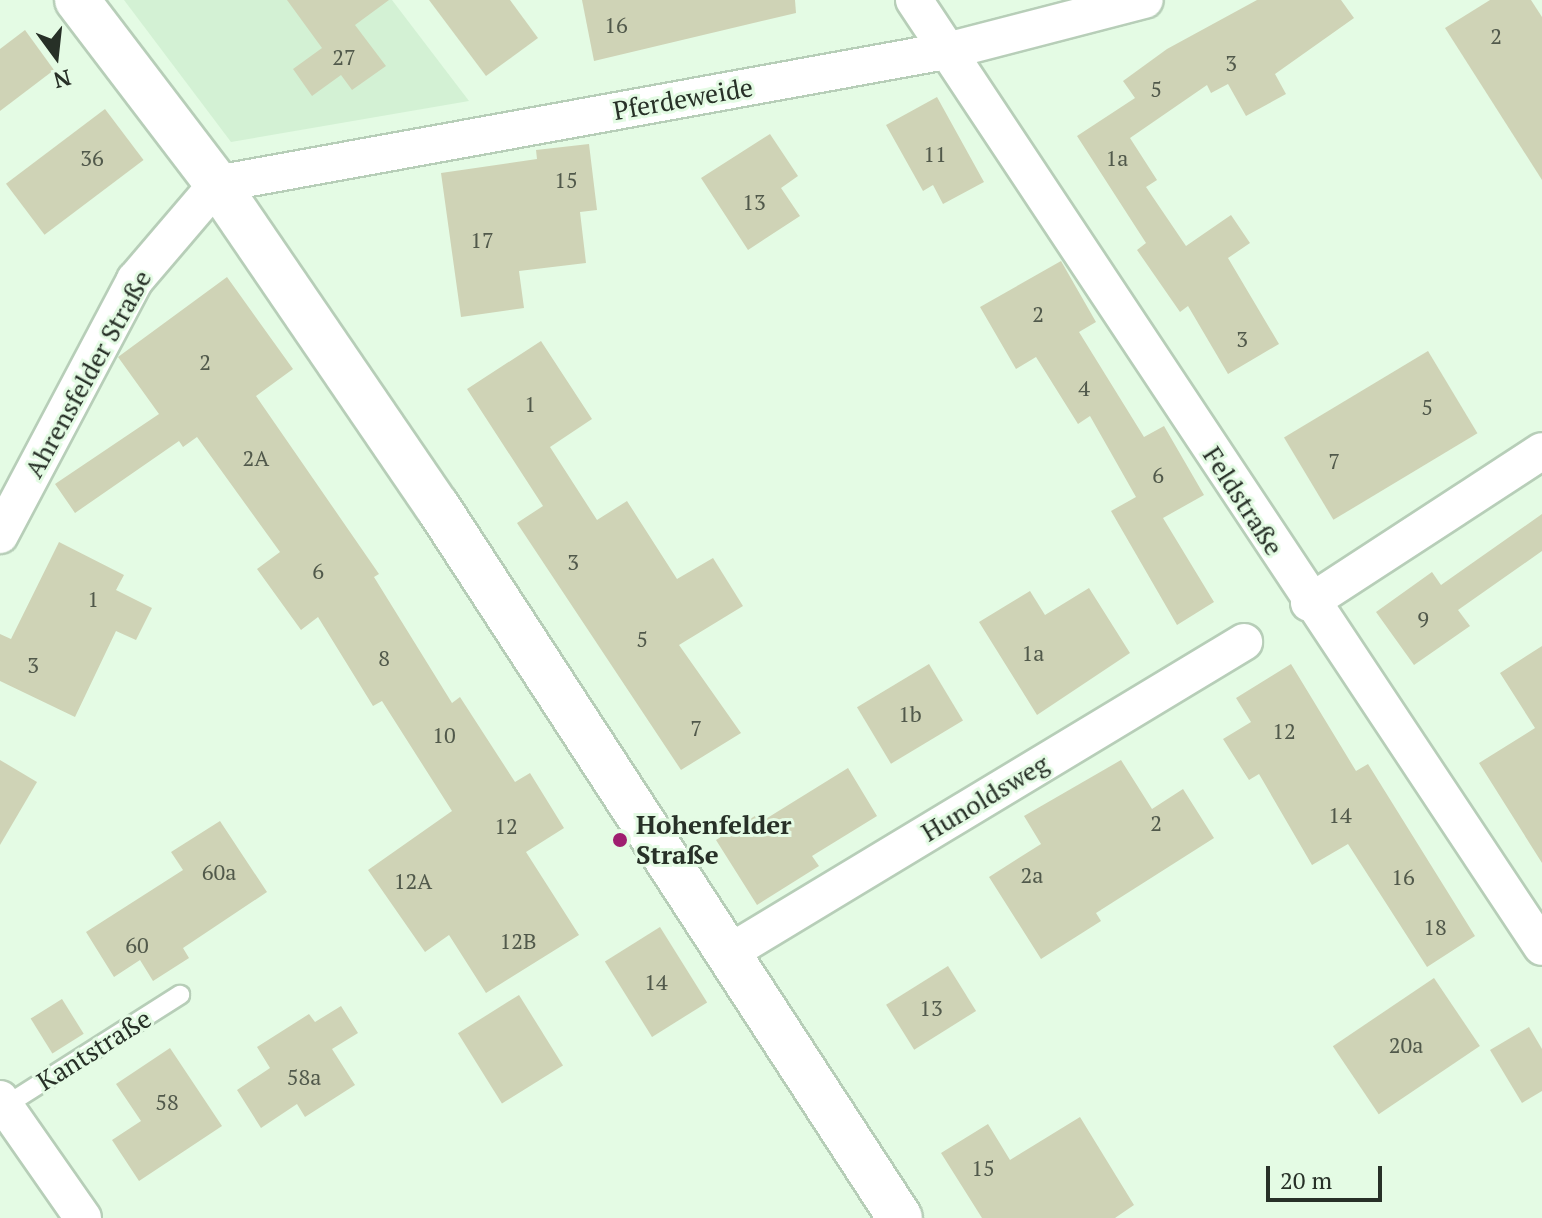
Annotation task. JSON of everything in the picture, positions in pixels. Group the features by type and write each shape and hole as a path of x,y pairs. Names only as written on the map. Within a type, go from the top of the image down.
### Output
{"street":[{"path":"77,0 217,184 437,506 900,1218"},
{"name":"Feldstraße","path":"914,0 951,50 1309,603 1542,947"},
{"name":"Pferdeweide","path":"217,184 951,50 1145,0"},
{"name":"Ahrensfelder Straße","path":"0,535 135,280 217,184"},
{"path":"1309,603 1542,451"},
{"name":"Hunoldsweg","path":"727,954 1244,642"},
{"name":"Kantstraße","path":"4,1101 83,1218"}],"lane":[{"name":"Kantstraße","path":"4,1101 180,995"}],"shaded area":[{"path":"124,0 392,0 469,101 231,142"}],"building":[{"path":"287,0 389,0 355,25 386,66 352,90 341,75 312,96 293,69 322,48"},
{"path":"429,0 510,0 538,38 486,76"},
{"path":"582,0 795,0 796,13 594,61"},
{"path":"1257,0 1341,0 1354,18 1275,74 1286,94 1246,116 1228,84 1211,93 1207,85 1130,138 1157,180 1146,187 1186,246 1231,215 1250,243 1228,258 1279,344 1228,374 1188,306 1180,312 1137,250 1146,243 1077,136 1135,98 1123,81 1167,49"},
{"path":"1490,0 1531,0 1542,17 1542,180 1445,28"},
{"path":"25,30 54,70 0,111 0,49"},
{"path":"937,97 984,182 943,204 933,185 923,191 886,125"},
{"path":"105,109 144,160 44,235 6,184"},
{"path":"770,134 798,176 781,188 800,216 748,250 701,178"},
{"path":"589,144 597,210 580,212 586,263 519,271 524,308 461,317 441,173 537,159 536,150"},
{"path":"1061,261 1096,322 1079,332 1144,437 1164,426 1204,495 1163,518 1214,602 1177,625 1111,511 1136,497 1090,416 1078,424 1036,357 1016,369 980,307"},
{"path":"227,277 293,369 256,396 379,574 374,577 452,703 460,697 515,782 530,773 564,828 526,852 579,935 486,993 449,935 425,952 368,870 452,811 382,701 373,706 318,617 301,630 257,569 280,552 197,437 183,447 179,441 75,513 55,484 159,414 118,357"},
{"path":"541,341 592,419 550,447 597,520 627,501 677,579 713,558 743,606 679,645 741,733 681,770 517,523 543,506 467,389"},
{"path":"1428,351 1477,433 1333,520 1284,438"},
{"path":"1542,514 1542,551 1458,610 1470,626 1414,665 1376,612 1432,572 1441,585"},
{"path":"59,542 124,575 116,590 152,608 136,640 116,631 75,717 0,681 0,634 11,639"},
{"path":"1089,588 1130,653 1037,715 979,622 1030,591 1045,615"},
{"path":"1542,646 1542,863 1479,763 1535,728 1500,673"},
{"path":"929,664 963,721 891,764 857,707"},
{"path":"1291,664 1356,771 1368,764 1475,936 1427,967 1348,844 1312,865 1259,774 1249,780 1223,739 1251,722 1236,698"},
{"path":"0,760 37,782 0,845"},
{"path":"1121,760 1152,809 1183,789 1214,838 1096,913 1101,921 1041,959 989,877 1041,844 1024,816"},
{"path":"848,768 877,816 812,856 819,866 757,905 716,840 755,816 759,823"},
{"path":"220,821 267,892 183,948 189,958 153,981 140,960 114,977 86,932 183,870 171,852"},
{"path":"660,927 707,1002 652,1037 605,961"},
{"path":"948,966 976,1011 914,1050 886,1005"},
{"path":"1434,978 1480,1046 1379,1114 1333,1046"},
{"path":"519,995 563,1065 502,1104 458,1033"},
{"path":"62,999 84,1034 52,1053 31,1019"},
{"path":"341,1006 358,1033 332,1049 355,1085 305,1117 297,1104 261,1128 237,1090 270,1068 257,1047 309,1014 315,1022"},
{"path":"1529,1027 1542,1049 1542,1091 1522,1103 1490,1050"},
{"path":"170,1048 222,1126 139,1181 112,1140 141,1121 116,1084"},
{"path":"1080,1117 1134,1205 1115,1218 982,1218 941,1153 988,1124 1010,1160"}],"place":[{"name":"Hohenfelder Straße","path":"620,840"}]}
